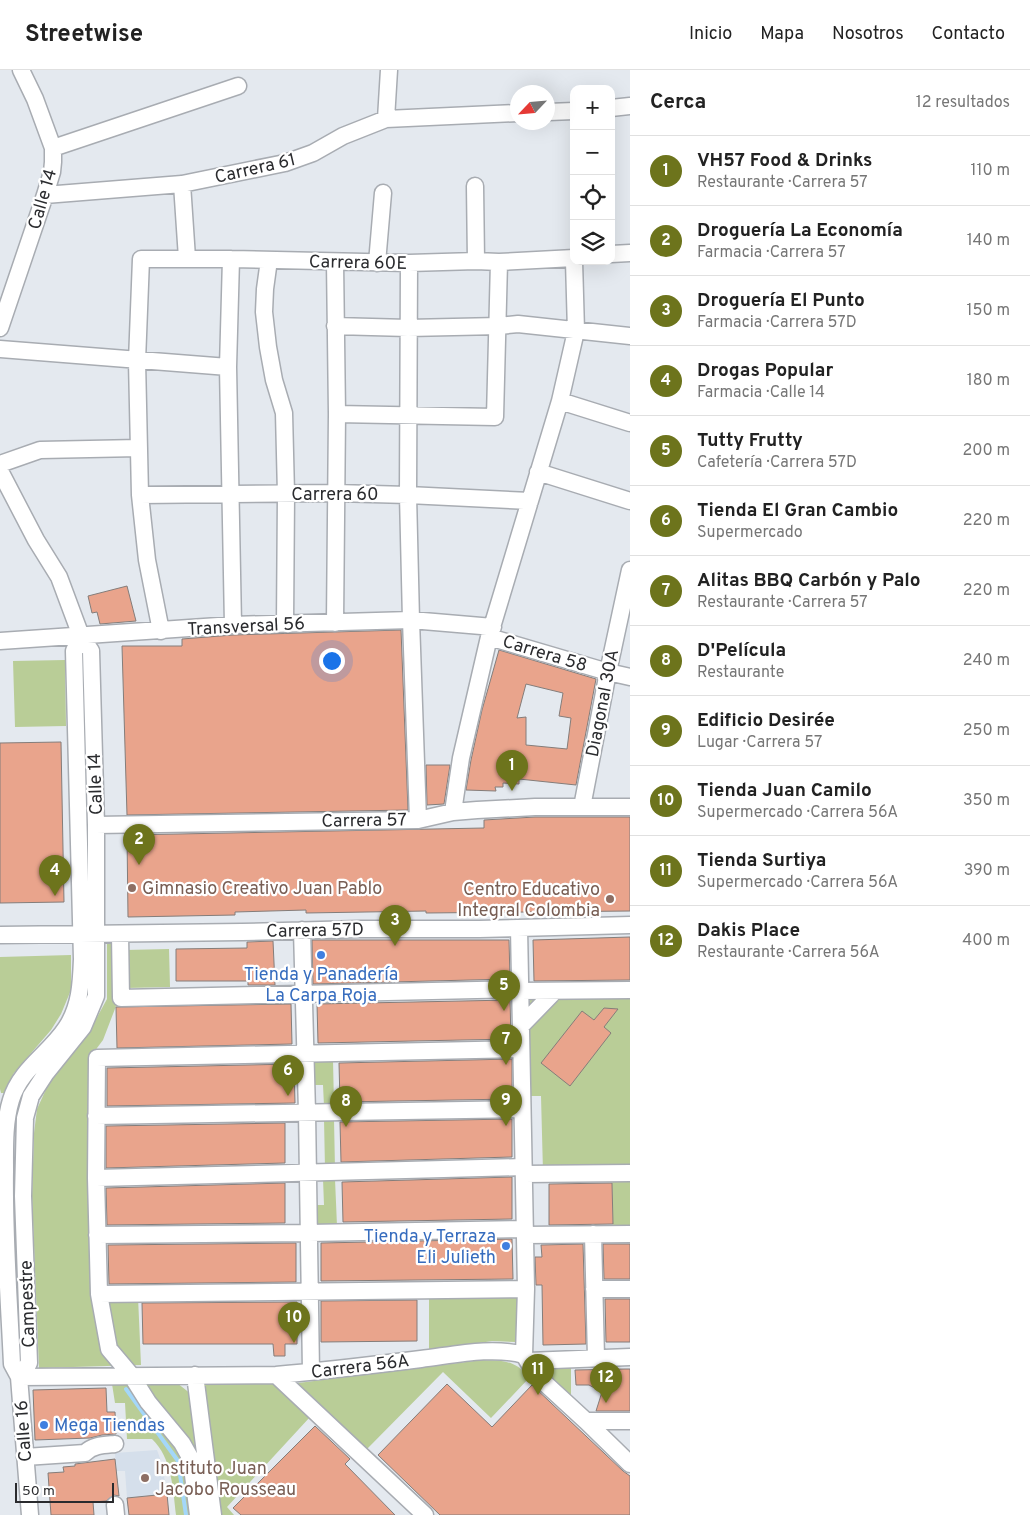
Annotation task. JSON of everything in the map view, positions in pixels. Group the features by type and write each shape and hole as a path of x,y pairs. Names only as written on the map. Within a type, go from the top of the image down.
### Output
{"street":[{"name":"Calle 14","path":"0,328 52,172 53,148 35,99 21,70"},
{"path":"386,119 389,70"},
{"path":"53,148 238,86"},
{"path":"615,108 630,106"},
{"path":"555,112 570,111"},
{"name":"Carrera 61","path":"45,195 182,184 285,164 313,153 343,136 386,119 510,113"},
{"path":"182,184 187,258"},
{"path":"475,186 476,261"},
{"path":"377,263 383,193"},
{"name":"Carrera 60E","path":"137,361 141,260 187,258 409,264 570,260"},
{"path":"231,259 228,367 233,625"},
{"path":"269,260 264,312 269,355 284,413 286,494 285,624"},
{"path":"335,262 337,414 335,623"},
{"path":"337,414 495,417 499,326 499,262"},
{"path":"409,264 408,495 418,820"},
{"path":"453,812 463,750 491,632 560,401 576,331 574,265"},
{"path":"335,326 408,328 518,324 630,336"},
{"path":"0,349 228,367"},
{"path":"137,361 140,495 147,560 161,631"},
{"path":"560,401 630,423"},
{"path":"0,464 40,450 139,448"},
{"name":"Calle 14","path":"0,471 36,540 59,577 82,636 91,650 96,825 89,934"},
{"path":"538,472 630,501"},
{"name":"Carrera 60","path":"140,495 336,493 530,501"},
{"name":"Diagonal 30A","path":"582,807 630,570"},
{"name":"Transversal 56","path":"0,641 233,625 411,620 491,632"},
{"name":"Carrera 58","path":"491,632 608,672 630,677"},
{"name":"Calle 14","path":"82,636 74,651 89,934"},
{"name":"Carrera 57","path":"96,825 418,820 453,812 535,807 630,807"},
{"name":"Carrera 57D","path":"0,935 630,925"},
{"path":"519,928 526,1289 530,1368 630,1464"},
{"path":"302,930 305,994 311,1372"},
{"name":"Campestre","path":"89,934 96,996 89,1016 77,1036 46,1073 31,1096 25,1118 23,1196 29,1363 19,1377 12,1364 6,1340 2,1197 10,1105 18,1086 33,1063 66,1029 79,999 82,959 89,934"},
{"path":"120,934 121,998 520,990 630,990"},
{"path":"521,1026 555,991"},
{"path":"198,1515 191,1459 182,1444 148,1402 132,1375 109,1349 99,1294 96,1178 97,1058 521,1049"},
{"path":"33,1063 46,1073"},
{"path":"96,1116 522,1109"},
{"path":"96,1178 308,1173 524,1171 630,1173"},
{"path":"2,1197 23,1196"},
{"path":"98,1235 525,1232 630,1234"},
{"path":"593,1234 596,1358"},
{"path":"99,1294 526,1289"},
{"path":"594,1290 630,1290"},
{"name":"Carrera 56A","path":"19,1377 276,1375 501,1351 530,1368 596,1358 630,1357"},
{"path":"195,1375 213,1515"},
{"path":"276,1375 426,1515"},
{"name":"Calle 16","path":"19,1377 30,1515"},
{"path":"586,1421 630,1421"},
{"path":"25,1457 85,1453 90,1448 96,1446 115,1444"}],"shaded area":[{"name":"Instituto Juan Jacobo Rousseau","path":"157,1450 162,1464 167,1494 127,1498 125,1471 116,1471 115,1453"}],"green space":[{"path":"65,660 66,726 15,727 13,661"},
{"path":"107,944 117,944 118,1001 103,1040 91,1060 92,1297 138,1297 141,1365 39,1368 32,1196 34,1133 37,1109 48,1085 89,1032 107,999"},
{"path":"169,949 170,987 126,988 125,950"},
{"path":"71,955 71,990 61,1014 51,1030 14,1073 4,1093 1,1093 0,957"},
{"path":"630,996 630,1168 543,1172 541,1096 530,1096 530,998"},
{"path":"333,1060 334,1106 324,1106 323,1085 314,1085 313,1061"},
{"path":"324,1119 334,1119 335,1169 325,1169"},
{"path":"630,1178 630,1225 613,1225 612,1179"},
{"path":"323,1179 335,1179 337,1226 316,1227 315,1205 324,1205"},
{"path":"518,1296 518,1332 516,1342 492,1341 429,1351 429,1298"},
{"path":"482,1360 509,1362 519,1367 530,1377 491,1418 443,1372 367,1449 298,1383"},
{"path":"571,1366 571,1396 540,1367"},
{"path":"272,1382 310,1417 227,1507 234,1515 219,1515 202,1385"},
{"path":"177,1383 191,1394 207,1515 176,1515 170,1474 164,1455 152,1439 127,1439 125,1403 115,1403 112,1384"}],"building":[{"path":"127,586 136,621 100,624 97,612 92,613 88,596"},
{"path":"401,630 408,810 127,815 122,646 182,646 182,639 233,635"},
{"path":"499,650 596,679 576,785 519,779 519,784 503,783 503,787 495,787 496,791 466,790 482,710","holes":["526,684 563,693 559,716 571,718 567,749 526,745 526,717 517,718"]},
{"path":"61,742 64,902 0,903 0,743"},
{"path":"426,765 450,765 444,804 427,805"},
{"path":"535,817 630,817 630,911 306,913 306,910 235,912 235,915 128,917 127,835 484,828 484,820"},
{"path":"630,937 630,980 534,981 533,940"},
{"path":"312,940 509,940 510,979 313,984"},
{"path":"273,941 275,985 248,985 248,981 176,981 176,949 247,948 247,942"},
{"path":"510,1000 511,1039 318,1043 317,1004"},
{"path":"291,1004 292,1044 117,1048 116,1007"},
{"path":"604,1008 618,1009 604,1027 611,1033 570,1086 541,1063 582,1011 594,1020"},
{"path":"512,1059 512,1099 340,1102 339,1063"},
{"path":"294,1064 295,1103 107,1106 107,1068"},
{"path":"512,1119 512,1157 341,1162 340,1122"},
{"path":"285,1123 285,1163 106,1168 106,1126"},
{"path":"512,1177 512,1219 343,1222 342,1182"},
{"path":"285,1183 285,1223 107,1225 106,1188"},
{"path":"612,1183 613,1224 549,1225 549,1184"},
{"path":"512,1239 513,1279 321,1281 321,1243"},
{"path":"296,1243 296,1282 109,1284 108,1245"},
{"path":"583,1244 586,1344 543,1345 542,1285 536,1285 535,1257 542,1257 541,1245"},
{"path":"603,1244 630,1244 630,1279 604,1279"},
{"path":"605,1299 630,1299 630,1342 606,1342"},
{"path":"417,1300 417,1341 321,1342 321,1301"},
{"path":"297,1302 297,1344 285,1344 285,1356 274,1356 273,1344 143,1344 142,1303"},
{"path":"630,1369 630,1411 596,1411 602,1392 589,1385 576,1385 575,1370"},
{"path":"447,1384 492,1427 532,1385 630,1476 630,1515 440,1515 378,1455"},
{"path":"106,1388 107,1412 115,1412 116,1434 90,1438 35,1440 33,1390"},
{"path":"315,1426 350,1459 345,1464 395,1515 241,1515 233,1508"},
{"path":"115,1459 119,1496 114,1495 106,1501 93,1502 94,1515 51,1515 48,1473 64,1472 63,1467 75,1466 75,1464"},
{"path":"167,1494 169,1515 129,1515 127,1498"}],"waterway":[{"path":"126,1389 178,1461 186,1515"}],"place":[{"name":"VH57 Food & Drinks","path":"512,791"},
{"name":"Droguería La Economía","path":"139,865"},
{"name":"Gimnasio Creativo Juan Pablo","path":"132,888"},
{"name":"Drogas Popular","path":"55,896"},
{"name":"Centro Educativo Integral Colombia","path":"610,899"},
{"name":"Droguería El Punto","path":"395,946"},
{"name":"Tienda y Panadería La Carpa Roja","path":"321,955"},
{"name":"Tutty Frutty","path":"504,1011"},
{"name":"Alitas BBQ Carbón y Palo","path":"506,1065"},
{"name":"Tienda El Gran Cambio","path":"288,1096"},
{"name":"Edificio Desirée","path":"506,1126"},
{"name":"D'Película","path":"346,1127"},
{"name":"Tienda y Terraza Eli Julieth","path":"506,1246"},
{"name":"Tienda Juan Camilo","path":"294,1343"},
{"name":"Tienda Surtiya","path":"538,1395"},
{"name":"Dakis Place","path":"606,1403"},
{"name":"Mega Tiendas","path":"44,1425"},
{"name":"Instituto Juan Jacobo Rousseau","path":"145,1478"}]}
